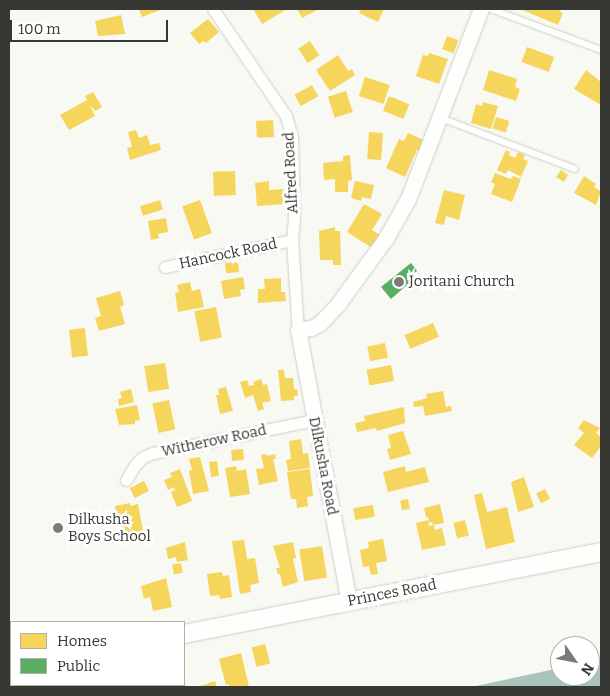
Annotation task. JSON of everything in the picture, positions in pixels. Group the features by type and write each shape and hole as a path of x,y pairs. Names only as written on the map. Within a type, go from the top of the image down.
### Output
{"main road":[{"name":"Princes Road","path":"185,634 601,552"}],"street":[{"name":"Alfred Road","path":"213,9 286,116 292,137 294,218 292,240 298,330"},
{"path":"298,330 311,328 319,324 338,304 386,238 408,199 481,9"},
{"name":"Hancock Road","path":"165,267 292,240"},
{"name":"Dilkusha Road","path":"298,330 349,602"},
{"name":"Witherow Road","path":"126,480 135,464 142,457 153,453 314,420"}],"lane":[{"path":"491,9 601,50"},
{"path":"440,118 575,169"}],"water":[{"path":"600,659 601,687 471,687 550,670 550,686 600,686"}],"building: Homes":[{"path":"139,9 163,9 142,17"},
{"path":"253,9 287,9 262,24"},
{"path":"297,9 319,9 302,18"},
{"path":"361,9 384,9 378,22 359,13"},
{"path":"520,9 561,9 560,12 563,13 558,25"},
{"path":"121,15 125,34 98,36 95,21"},
{"path":"208,19 219,32 206,43 204,41 199,44 190,33"},
{"path":"447,36 458,40 453,53 442,49"},
{"path":"310,41 319,55 308,63 298,49"},
{"path":"527,47 554,57 549,72 522,62"},
{"path":"429,53 448,59 439,84 416,76 423,55 428,56"},
{"path":"338,55 348,71 352,69 355,75 330,91 316,70"},
{"path":"489,70 517,79 515,87 520,89 516,101 483,90"},
{"path":"586,70 601,82 601,105 574,89"},
{"path":"365,77 390,85 384,104 359,96"},
{"path":"312,85 318,96 301,106 295,95"},
{"path":"346,91 353,112 335,118 328,97"},
{"path":"93,92 102,107 95,111 90,105 95,116 69,130 60,115 87,100 85,96"},
{"path":"389,96 409,104 403,119 383,111"},
{"path":"483,102 498,106 491,129 471,123 476,104 482,106"},
{"path":"496,117 509,121 506,133 492,128"},
{"path":"273,120 274,137 257,138 256,121"},
{"path":"136,130 139,138 147,135 150,145 159,143 161,150 130,160 127,148 132,147 128,132"},
{"path":"369,132 383,133 381,160 367,159"},
{"path":"408,133 426,141 422,152 417,150 405,177 386,168 399,139 404,141"},
{"path":"506,150 510,152 509,155 515,158 518,152 525,155 523,159 528,161 521,177 508,170 506,174 497,170"},
{"path":"350,155 352,180 348,181 348,192 335,192 335,179 324,180 323,163 343,161 343,156"},
{"path":"561,170 568,175 564,182 556,177"},
{"path":"235,171 236,195 214,196 213,172"},
{"path":"495,173 511,179 513,176 521,179 512,202 491,194 495,184 491,182"},
{"path":"584,176 596,184 594,187 601,191 596,205 574,193"},
{"path":"269,181 269,190 283,189 285,204 257,206 255,183"},
{"path":"355,181 374,185 371,199 362,197 361,201 351,198"},
{"path":"444,190 465,195 459,220 446,216 444,225 435,223"},
{"path":"160,200 163,210 143,216 140,206"},
{"path":"200,200 212,233 194,239 182,206"},
{"path":"364,204 382,214 372,230 380,235 372,248 347,232"},
{"path":"166,218 168,232 158,234 159,238 151,240 148,221"},
{"path":"335,227 335,231 340,231 341,265 333,265 333,260 320,260 319,231"},
{"path":"238,262 239,272 226,273 225,263"},
{"path":"243,277 245,289 240,290 241,296 224,299 221,281"},
{"path":"281,278 281,292 285,292 286,301 258,303 258,289 265,289 264,279"},
{"path":"190,282 192,291 200,289 204,307 178,312 175,293 179,292 177,285"},
{"path":"120,291 124,305 120,307 125,324 99,331 95,318 101,316 96,298"},
{"path":"216,307 222,337 200,342 194,311"},
{"path":"433,323 439,337 410,349 404,335"},
{"path":"85,328 88,356 72,358 69,330"},
{"path":"385,343 388,358 370,361 367,346"},
{"path":"165,363 169,389 148,392 144,366"},
{"path":"391,365 394,381 370,385 366,370"},
{"path":"278,370 284,370 285,378 293,378 294,389 297,389 298,396 294,396 294,400 281,401"},
{"path":"261,379 263,385 267,384 271,401 262,403 264,409 258,411 253,395 245,398 240,382 247,380 249,386 254,385 253,382"},
{"path":"226,387 233,411 220,414 216,395 219,395 218,389"},
{"path":"131,389 134,402 119,406 118,399 122,398 120,392"},
{"path":"443,391 446,407 451,406 452,411 425,416 423,406 414,407 413,402 427,398 426,394"},
{"path":"169,400 175,429 159,433 152,404"},
{"path":"137,405 140,420 135,421 135,424 119,425 115,409"},
{"path":"404,407 405,423 377,431 376,428 357,432 355,423 365,421 364,416"},
{"path":"584,420 600,428 596,433 601,437 601,446 592,458 574,445 584,433 578,428"},
{"path":"403,431 411,454 390,460 387,449 391,448 388,435"},
{"path":"301,439 303,454 308,453 310,468 288,471 286,460 291,459 289,441"},
{"path":"243,449 244,460 232,461 231,450"},
{"path":"266,454 267,456 275,454 276,459 273,459 278,481 259,485 256,469 264,468 261,455"},
{"path":"200,457 209,491 193,494 189,471 192,470 189,459"},
{"path":"217,461 219,476 211,477 209,462"},
{"path":"236,466 237,471 246,469 250,494 230,497 225,468"},
{"path":"405,466 406,472 425,467 429,482 388,492 383,472"},
{"path":"180,469 192,501 177,507 171,492 175,490 174,487 168,490 164,480 172,477 170,473"},
{"path":"310,469 313,496 307,497 308,506 297,508 296,499 291,499 287,472"},
{"path":"524,477 534,507 518,512 511,482"},
{"path":"144,481 149,491 135,498 130,488"},
{"path":"545,489 550,499 541,503 536,494"},
{"path":"482,493 487,512 507,507 515,542 486,549 474,495"},
{"path":"408,499 410,509 402,510 400,501"},
{"path":"130,503 130,506 138,504 144,536 122,540 115,506"},
{"path":"440,504 444,523 433,525 432,522 429,523 424,508"},
{"path":"373,505 375,517 355,520 353,508"},
{"path":"428,520 429,526 434,525 435,530 442,528 446,545 422,550 416,523"},
{"path":"465,520 469,536 457,538 453,523"},
{"path":"383,539 387,561 376,563 378,574 371,575 369,566 363,567 360,550 369,548 368,542"},
{"path":"244,540 247,559 255,558 259,583 250,585 251,592 240,594 232,541"},
{"path":"185,542 188,560 177,562 176,557 168,559 166,548"},
{"path":"293,542 296,558 293,559 298,582 283,587 280,574 278,574 276,568 280,568 273,546"},
{"path":"322,546 327,578 304,581 299,550"},
{"path":"181,563 183,573 174,575 172,565"},
{"path":"222,572 223,576 229,575 232,597 220,599 219,595 210,596 207,574"},
{"path":"166,578 172,607 153,611 150,597 144,599 141,586"},
{"path":"265,644 270,663 257,667 251,648"},
{"path":"241,653 249,687 230,687 229,684 226,685 219,659"},
{"path":"215,681 217,687 197,687"}],"building: Public":[{"name":"Joritani Church","path":"411,263 417,271 413,274 416,277 391,299 381,287"}],"place":[{"name":"Joritani Church","path":"399,282"},
{"name":"Dilkusha Boys School","path":"58,528"}]}
